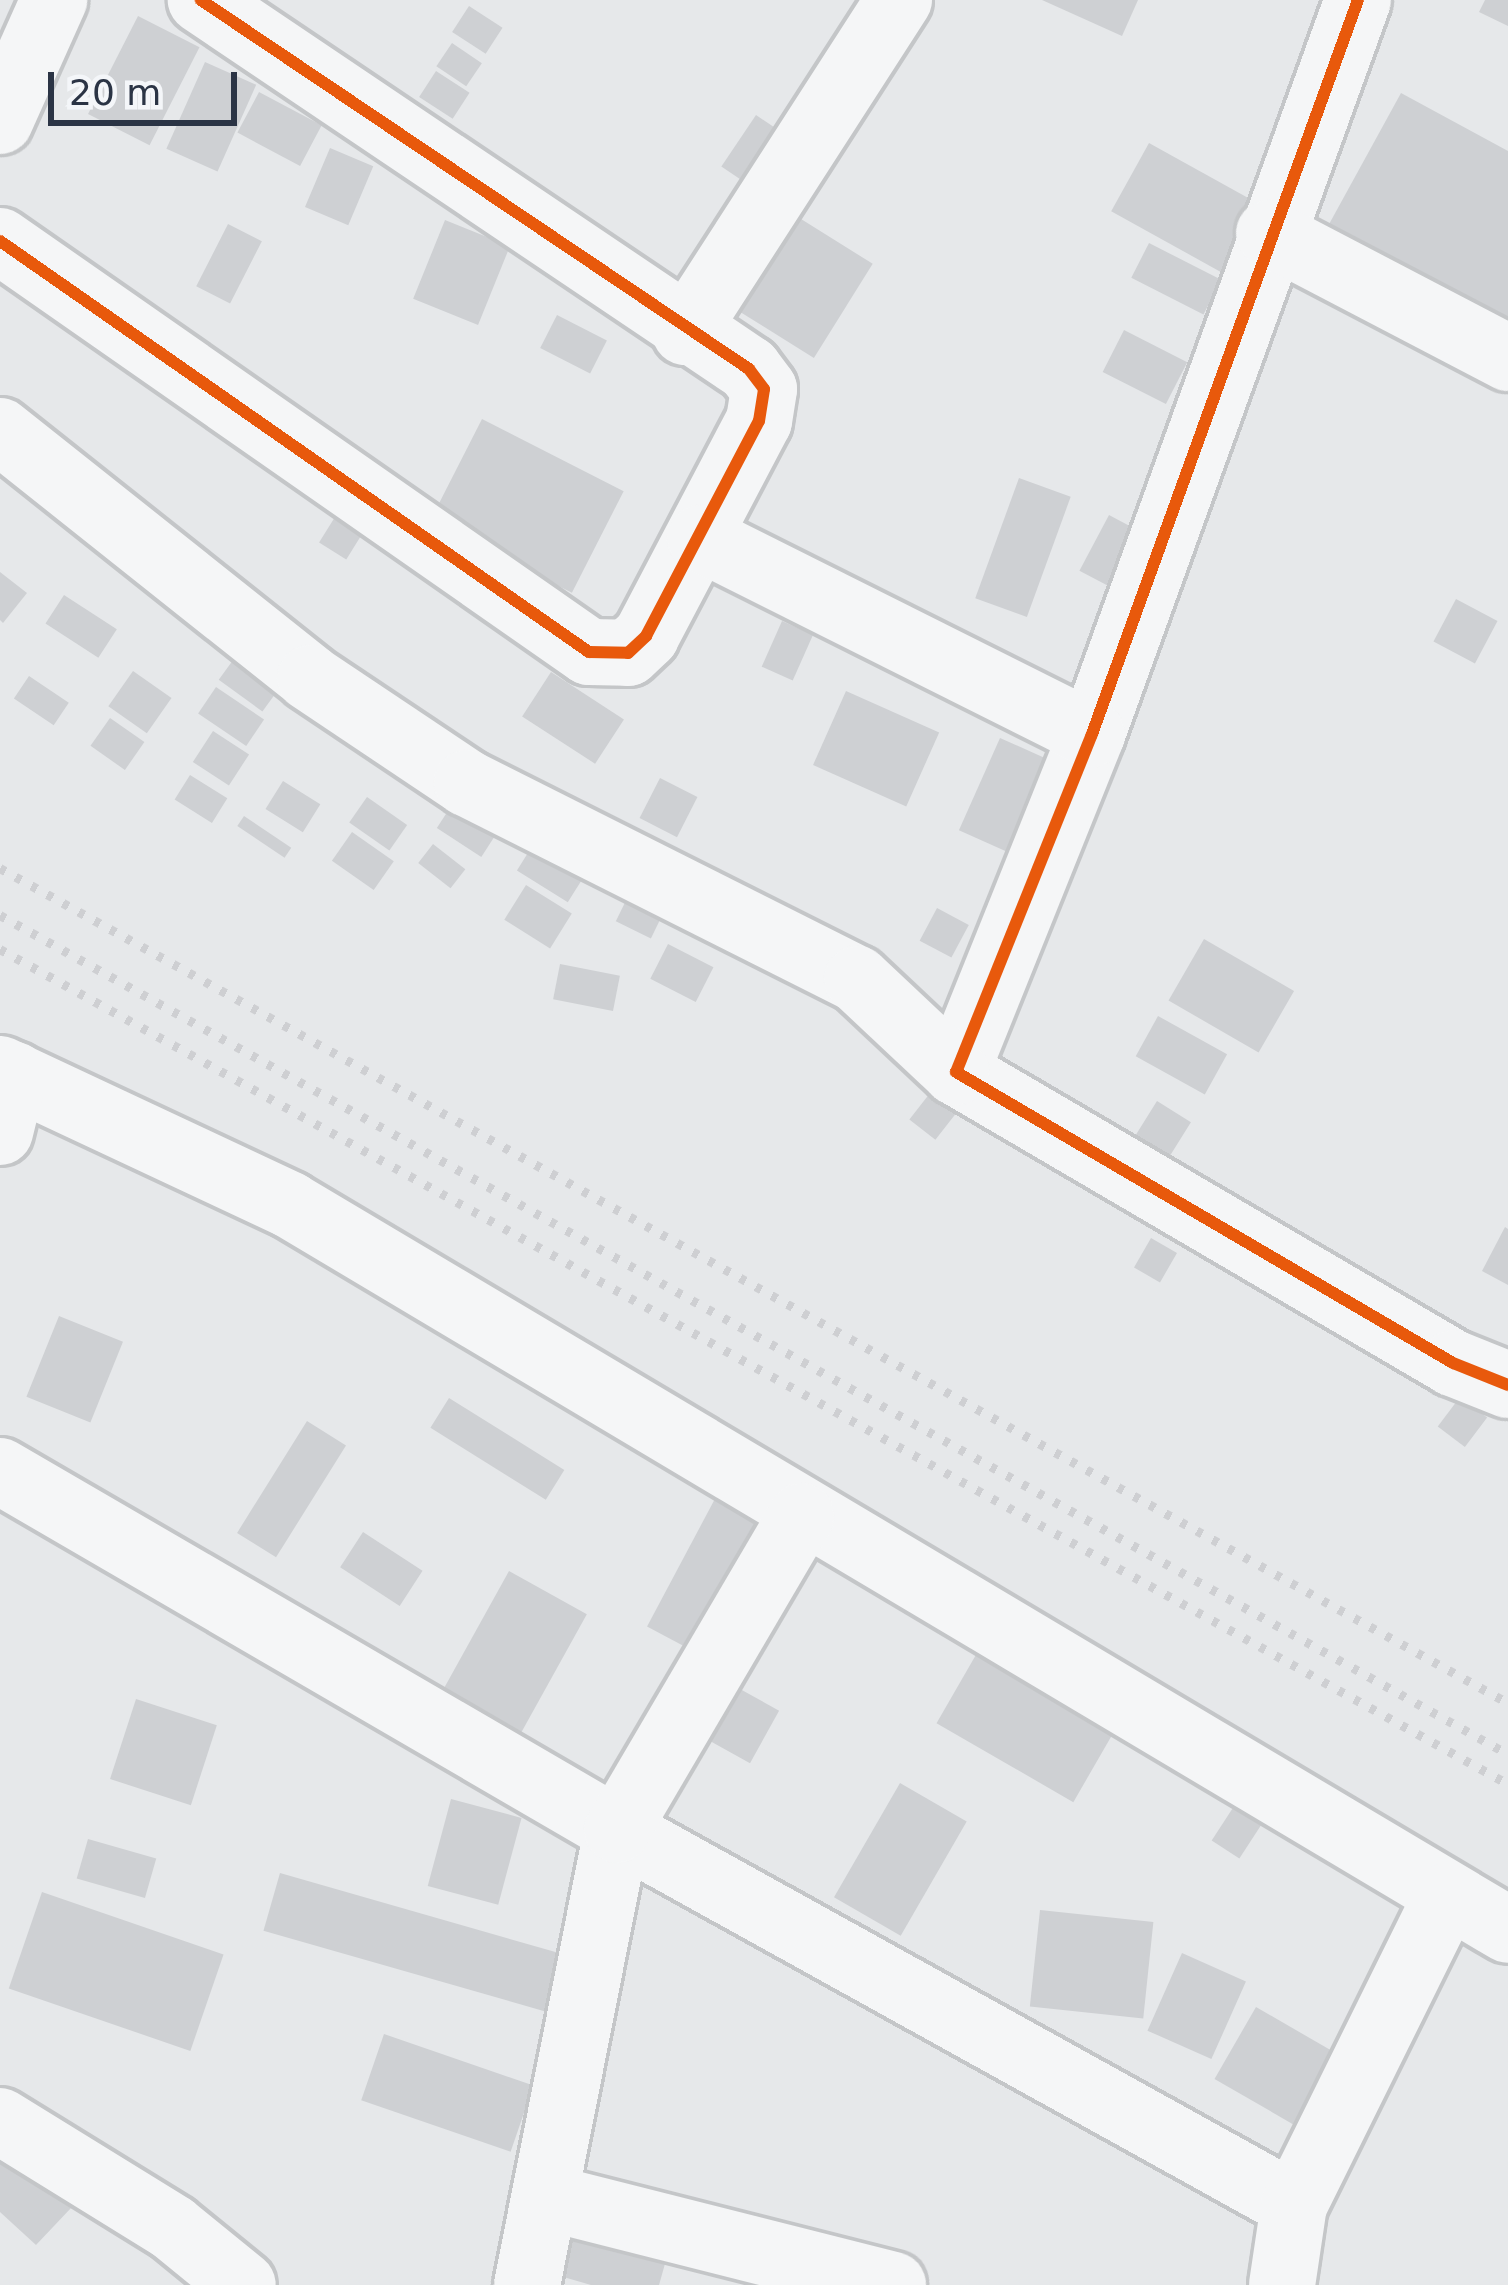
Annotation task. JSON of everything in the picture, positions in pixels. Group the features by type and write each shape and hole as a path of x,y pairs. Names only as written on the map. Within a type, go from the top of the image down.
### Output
{"street":[{"path":"0,121 54,0"},
{"path":"0,241 589,652 628,653 646,636 759,421 764,389 749,369 685,332 201,0"},
{"path":"685,332 899,0"},
{"path":"956,1072 1092,734 1269,232 1358,0"},
{"path":"1269,232 1508,358"},
{"path":"0,431 98,516 428,757 856,979 956,1072 1453,1363 1508,1385"},
{"path":"700,538 1092,734"},
{"path":"5,1092 290,1204 801,1516 1508,1930"},
{"path":"0,1472 617,1830 1294,2204"},
{"path":"526,2285 617,1830 801,1516"},
{"path":"1282,2285 1294,2204 1447,1897"},
{"path":"0,2121 173,2228 243,2285"},
{"path":"546,2198 893,2285"}],"building":[{"path":"1042,0 1138,0 1122,36"},
{"path":"1485,0 1508,0 1508,26 1479,12"},
{"path":"469,6 503,28 486,54 452,32"},
{"path":"138,16 199,47 150,145 88,114"},
{"path":"452,43 482,63 466,86 436,66"},
{"path":"205,62 256,85 218,172 166,149"},
{"path":"436,71 470,93 453,119 419,97"},
{"path":"259,92 322,125 300,166 237,133"},
{"path":"1401,93 1508,151 1508,340 1322,237"},
{"path":"756,115 792,139 757,190 721,166"},
{"path":"1149,143 1264,207 1227,275 1111,211"},
{"path":"330,148 373,166 348,225 305,207"},
{"path":"793,214 873,264 814,358 734,308"},
{"path":"445,220 510,246 478,325 413,299"},
{"path":"228,224 262,241 230,304 196,286"},
{"path":"1149,243 1221,280 1203,315 1131,278"},
{"path":"557,315 607,340 590,373 540,348"},
{"path":"1124,330 1187,362 1166,404 1103,372"},
{"path":"482,419 624,491 572,593 430,521"},
{"path":"1019,478 1071,497 1027,617 975,598"},
{"path":"1109,515 1145,534 1116,590 1079,571"},
{"path":"335,517 362,534 346,559 319,542"},
{"path":"0,572 27,593 3,623 0,620"},
{"path":"64,595 117,629 98,658 45,624"},
{"path":"1456,599 1497,621 1475,663 1433,641"},
{"path":"782,621 813,635 793,681 762,667"},
{"path":"244,645 288,677 262,712 219,680"},
{"path":"133,671 172,698 147,733 108,706"},
{"path":"551,672 624,719 595,764 522,716"},
{"path":"29,676 69,703 54,725 14,698"},
{"path":"216,687 264,719 246,746 198,714"},
{"path":"846,691 939,732 906,806 813,765"},
{"path":"110,718 144,742 125,770 90,746"},
{"path":"213,731 249,754 229,785 193,762"},
{"path":"1000,738 1055,762 1014,855 959,830"},
{"path":"190,775 227,798 212,823 175,800"},
{"path":"660,778 697,797 677,837 640,818"},
{"path":"283,781 320,804 303,832 266,809"},
{"path":"367,797 407,825 389,850 349,822"},
{"path":"457,797 501,826 481,857 437,828"},
{"path":"244,816 291,848 285,858 237,826"},
{"path":"352,832 394,861 374,890 332,861"},
{"path":"536,840 587,872 568,902 517,871"},
{"path":"433,844 465,869 451,888 418,863"},
{"path":"636,880 671,897 651,938 616,921"},
{"path":"526,885 572,914 550,948 504,920"},
{"path":"937,908 969,925 951,958 920,941"},
{"path":"1204,939 1294,991 1259,1052 1168,1000"},
{"path":"668,944 713,967 696,1002 650,979"},
{"path":"560,964 620,976 613,1011 553,999"},
{"path":"1158,1016 1227,1054 1205,1095 1136,1056"},
{"path":"934,1088 960,1108 935,1140 909,1120"},
{"path":"1157,1101 1191,1122 1161,1170 1127,1148"},
{"path":"1505,1227 1508,1229 1508,1285 1482,1271"},
{"path":"1151,1238 1177,1253 1160,1282 1134,1267"},
{"path":"59,1316 123,1342 90,1423 26,1397"},
{"path":"1460,1397 1487,1417 1465,1447 1438,1427"},
{"path":"449,1398 564,1470 546,1500 430,1428"},
{"path":"307,1421 346,1445 276,1557 237,1533"},
{"path":"717,1495 761,1518 691,1650 647,1627"},
{"path":"363,1532 423,1571 400,1606 340,1567"},
{"path":"509,1571 587,1614 513,1748 435,1705"},
{"path":"977,1653 1114,1732 1073,1802 936,1723"},
{"path":"731,1684 779,1711 750,1763 702,1736"},
{"path":"136,1699 217,1725 191,1805 110,1779"},
{"path":"900,1783 967,1822 901,1936 834,1897"},
{"path":"1240,1797 1268,1815 1239,1859 1212,1841"},
{"path":"451,1799 522,1818 498,1905 428,1886"},
{"path":"88,1839 156,1859 145,1898 77,1878"},
{"path":"280,1873 581,1959 564,2017 263,1931"},
{"path":"42,1892 224,1955 190,2051 9,1988"},
{"path":"1040,1910 1153,1922 1143,2018 1030,2006"},
{"path":"1182,1953 1246,1981 1211,2059 1147,2031"},
{"path":"1256,2007 1342,2056 1300,2128 1214,2079"},
{"path":"384,2034 533,2085 511,2152 361,2100"},
{"path":"10,2152 71,2208 36,2245 0,2212 0,2162"},
{"path":"575,2225 668,2253 659,2285 591,2285 560,2276"}],"railway":[{"path":"0,868 1508,1703"},
{"path":"0,915 1508,1754"},
{"path":"0,949 1508,1784"}],"cycle path":[{"path":"0,241 589,652 628,653 646,636 759,421 764,389 749,369 201,0"},
{"path":"1358,0 1092,734 956,1072 1453,1363 1508,1385"}]}
